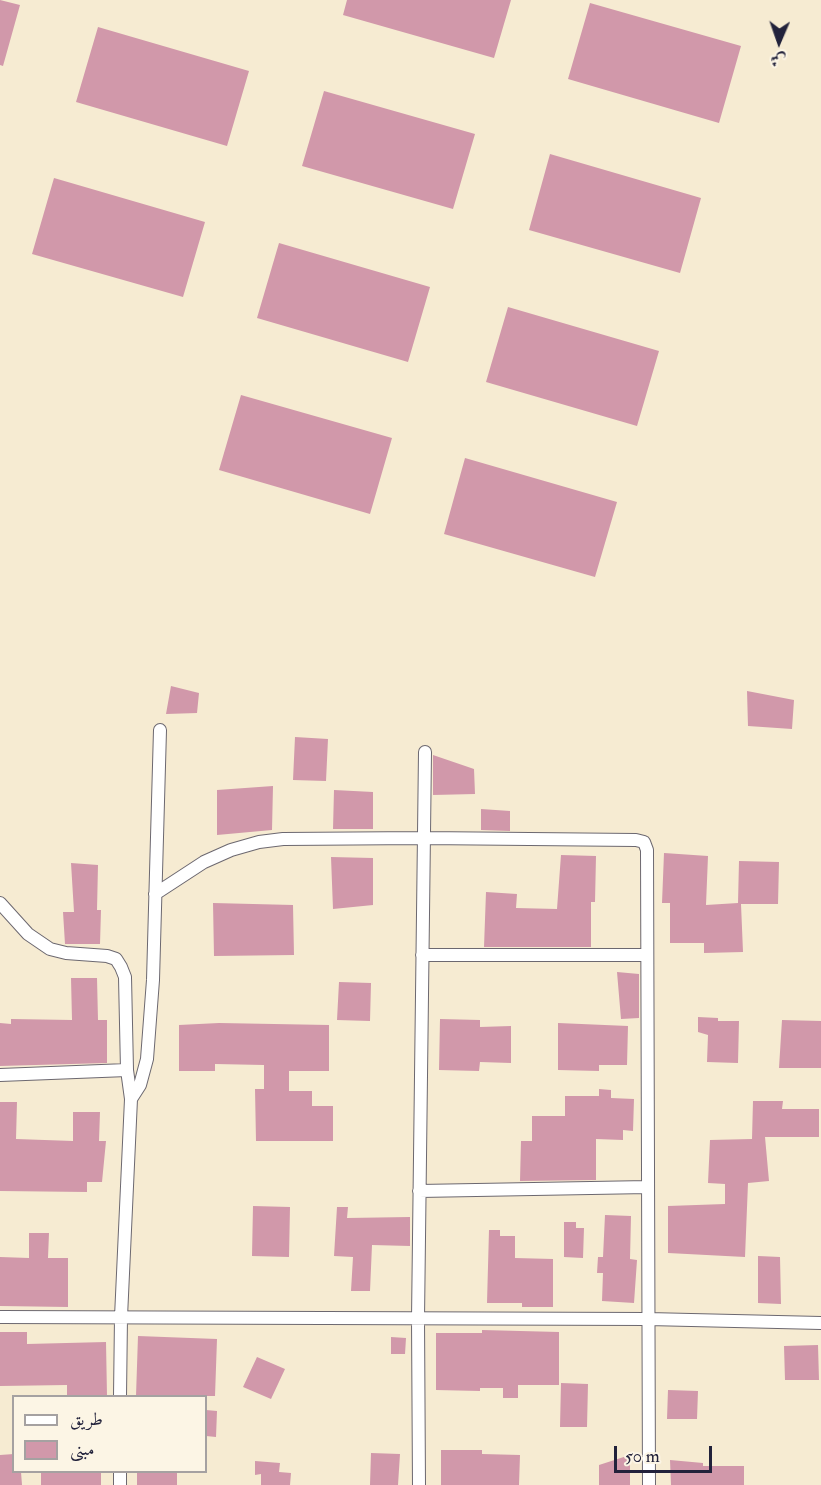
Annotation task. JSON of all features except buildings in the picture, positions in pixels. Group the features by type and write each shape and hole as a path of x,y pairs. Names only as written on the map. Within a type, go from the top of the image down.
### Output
{"street":[{"path":"131,1100 140,1085 147,1059 153,980 160,730"},
{"path":"419,1485 419,1191 425,752"},
{"path":"155,894 204,862 231,850 259,842 283,839 423,838 636,840 644,842 647,850 649,1485"},
{"path":"0,903 28,934 50,949 116,959 125,977 127,1070 131,1100 121,1317 120,1395"},
{"path":"422,955 647,955"},
{"path":"0,1075 127,1070"},
{"path":"419,1191 648,1187"},
{"path":"0,1317 648,1319 821,1323"}]}
